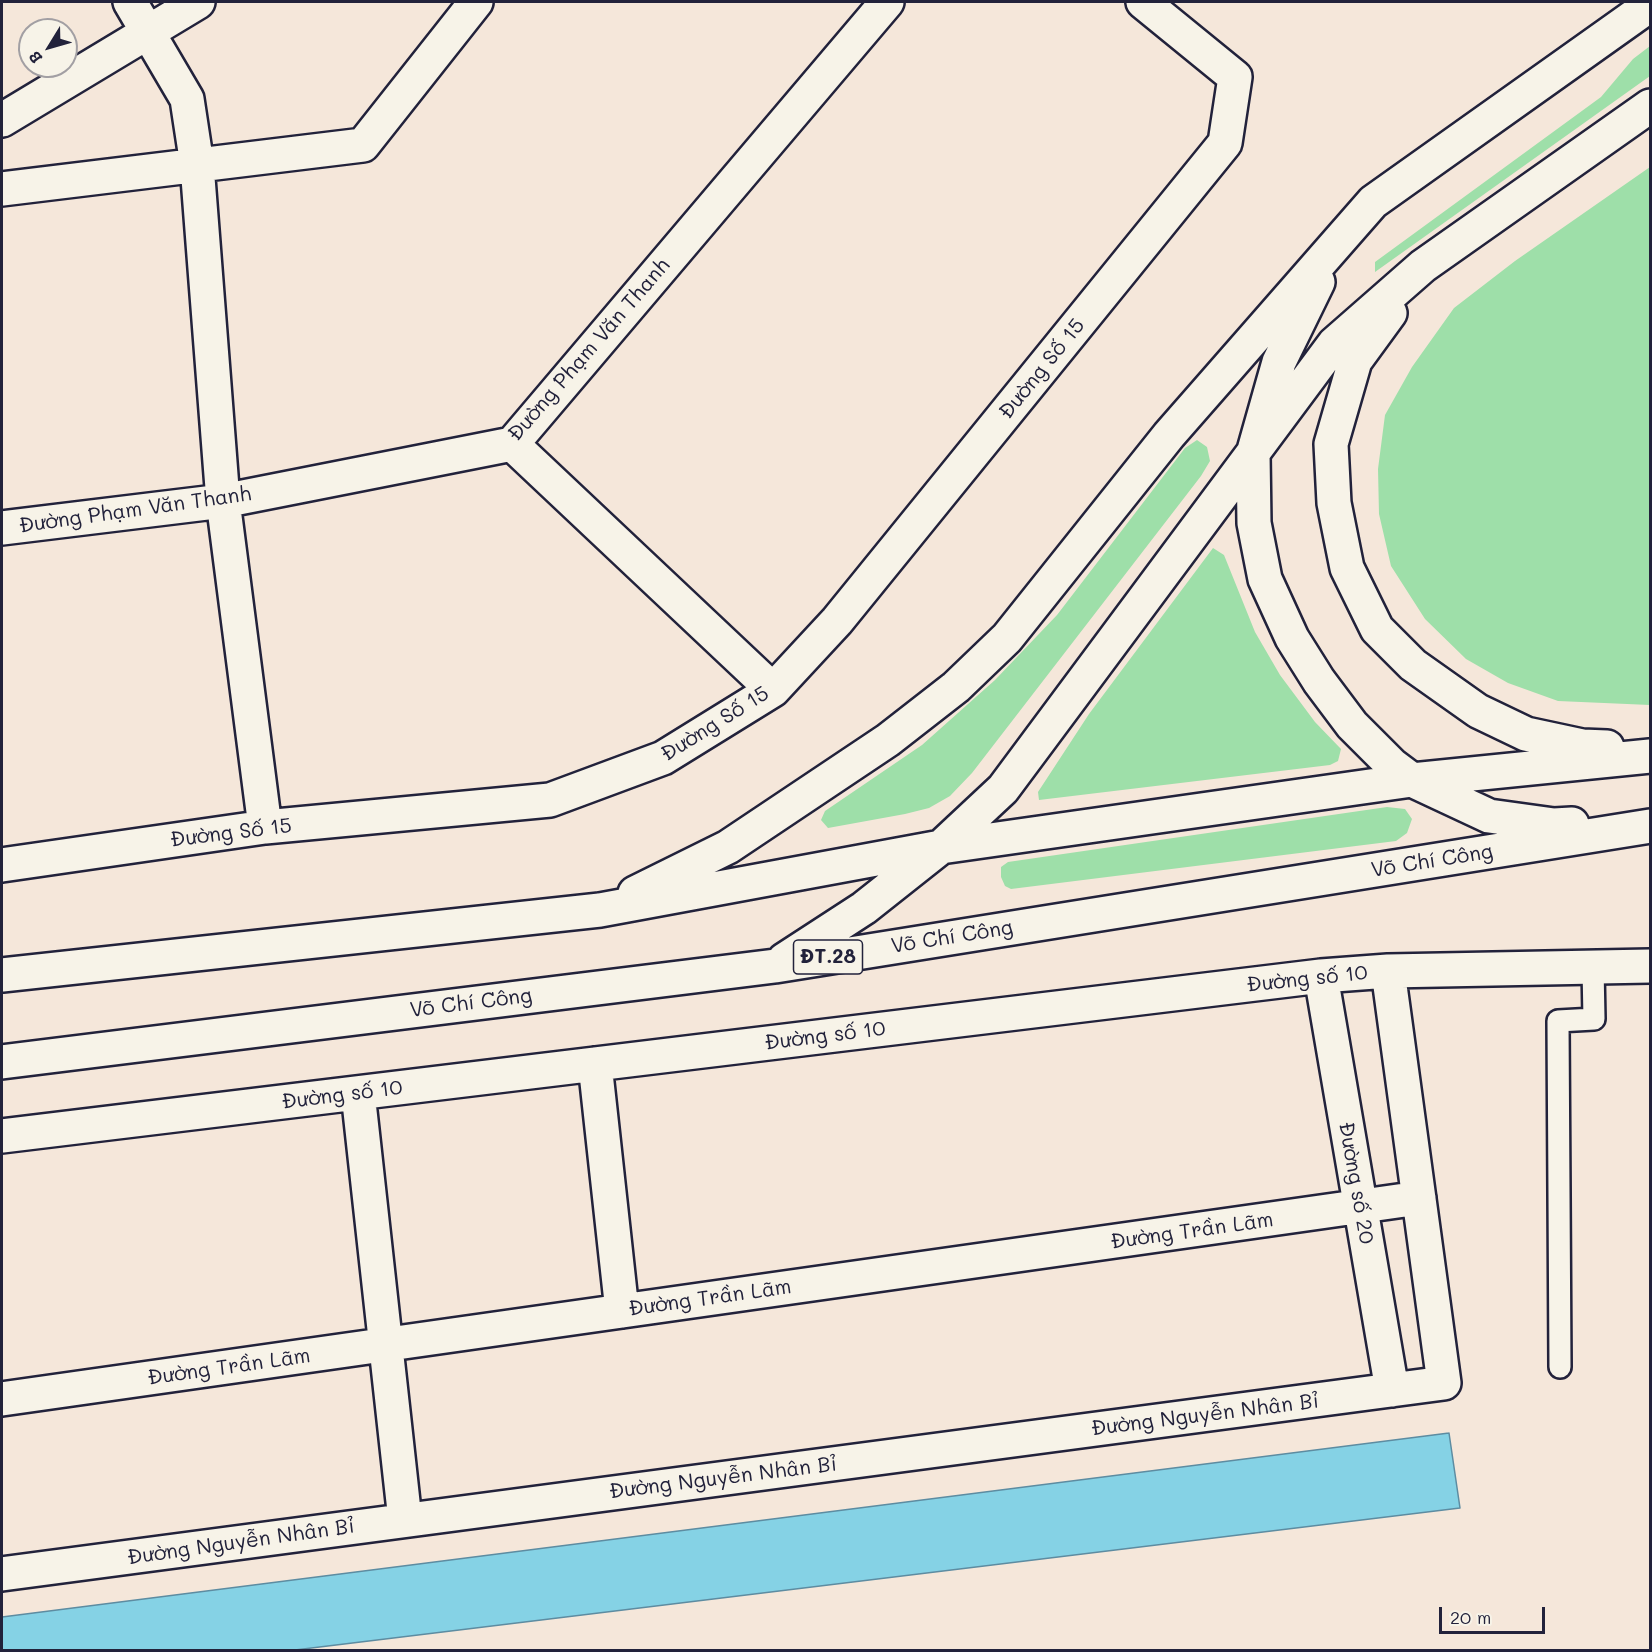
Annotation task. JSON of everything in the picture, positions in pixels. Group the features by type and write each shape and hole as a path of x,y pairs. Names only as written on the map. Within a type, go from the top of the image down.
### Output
{"street":[{"path":"130,2 187,99 197,165 223,501 265,827"},
{"path":"2,120 198,2"},
{"path":"2,189 363,145 476,2"},
{"name":"Đường Phạm Văn Thanh","path":"2,528 223,501 512,444 887,2"},
{"name":"Đường Số 15","path":"2,865 265,827 550,800 663,758 773,690 837,621 1225,143 1235,77 1143,2"},
{"path":"600,910 728,846 888,740 956,687 1007,638 1169,435 1374,202 1650,5"},
{"path":"775,966 864,908 940,848 1003,789 1334,344 1423,266 1650,106"},
{"path":"1374,202 1326,265 1279,362 1253,454 1254,523 1265,579 1292,638 1319,681 1352,725 1392,765 1413,780 1489,816 1554,825 1650,820"},
{"path":"1423,266 1355,361 1331,444 1334,503 1347,568 1377,629 1413,665 1478,711 1526,734 1582,746 1650,748"},
{"path":"512,444 773,690"},
{"path":"2,975 600,910 940,848 1413,780 1650,756"},
{"name":"Võ Chí Công","path":"2,1062 775,966 1650,826"},
{"name":"Đường số 10","path":"2,1136 1321,976 1388,971 1650,966"},
{"path":"1388,971 1419,1198"},
{"name":"Đường số 20","path":"1321,976 1392,1390"},
{"path":"595,1064 622,1311"},
{"path":"358,1093 405,1520"},
{"name":"Đường Trần Lãm","path":"2,1399 1419,1198"},
{"name":"Đường Nguyễn Nhân Bỉ","path":"2,1574 1444,1383 1419,1198"}],"lane":[{"path":"1560,1367 1558,1021 1594,1019 1593,967"}],"green space":[{"path":"1650,46 1650,76 1375,272 1375,262 1601,97 1633,59"},
{"path":"1650,167 1650,705 1558,701 1508,683 1466,659 1425,619 1391,566 1379,514 1378,469 1385,415 1412,367 1454,308 1515,261"},
{"path":"1197,440 1207,447 1210,461 1201,476 972,773 950,796 929,808 828,828 821,820 825,811 922,745 995,680 1057,615 1185,448"},
{"path":"1213,548 1224,555 1255,632 1280,675 1315,722 1341,749 1338,761 1330,765 1039,800 1038,792 1089,714"},
{"path":"1387,807 1405,809 1412,819 1407,833 1396,841 1011,889 1005,886 1001,877 1001,867 1008,862"}],"water":[{"path":"1449,1433 1460,1508 295,1650 2,1650 2,1617"}]}
